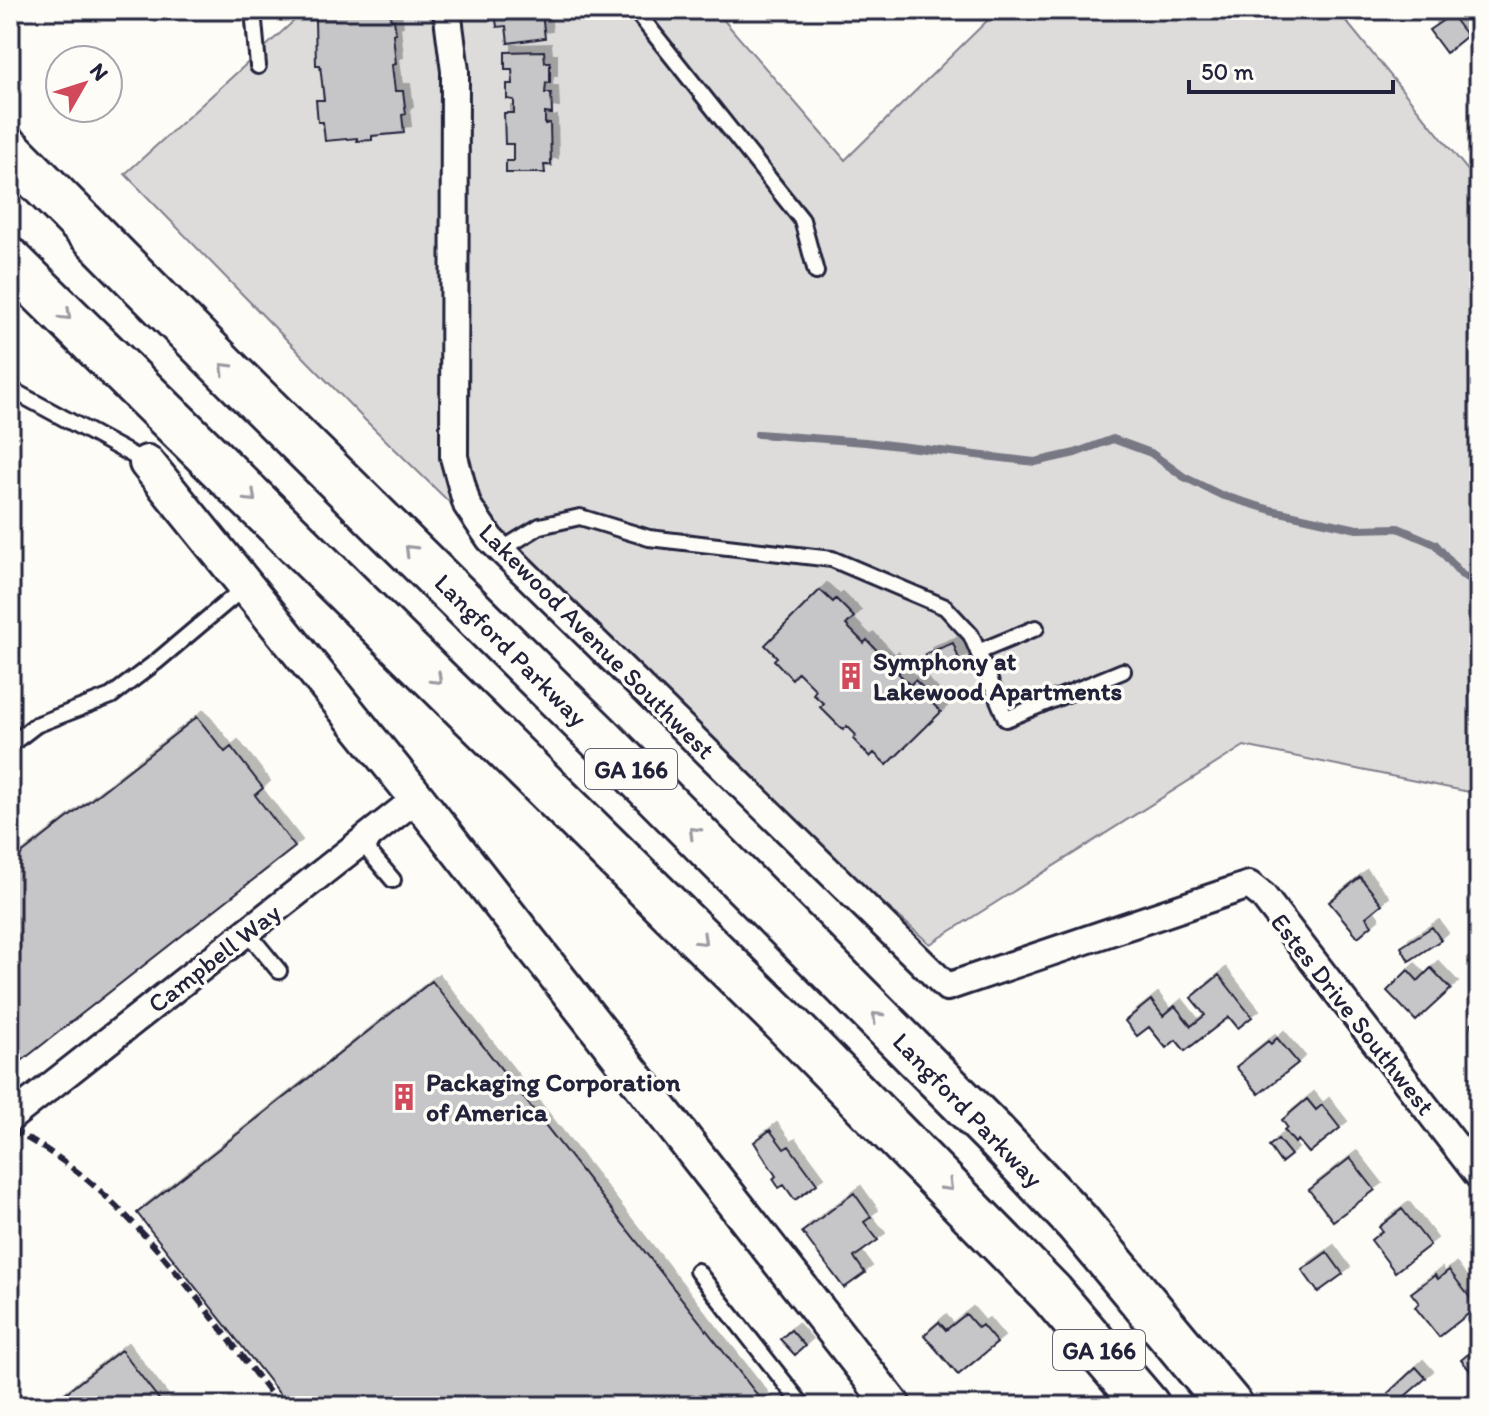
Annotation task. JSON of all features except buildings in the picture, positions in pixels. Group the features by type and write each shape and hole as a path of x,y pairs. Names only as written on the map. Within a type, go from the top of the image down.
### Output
{"highway":[{"name":"Langford Parkway","path":"10,151 994,1134 1078,1223 1230,1406"},
{"name":"GA 166","path":"10,261 776,1012 1051,1293 1147,1406"},
{"path":"1078,1223 1259,1406"},
{"path":"1051,1293 1123,1406"}],"street":[{"name":"Lakewood Avenue Southwest","path":"447,10 455,71 454,457 467,505 490,539 947,987 1249,885 1256,891"},
{"path":"147,463 417,798 893,1406"},
{"name":"Campbell Way","path":"10,1118 417,798"},
{"name":"Estes Drive Southwest","path":"1256,891 1479,1176"}],"lane":[{"path":"253,10 258,66"},
{"path":"635,10 802,220 816,272"},
{"path":"10,389 147,463"},
{"path":"501,550 540,526 580,517 649,538 832,559 945,607 971,635 1006,719 1123,671"},
{"path":"10,745 36,725 111,696 246,586"},
{"path":"978,652 1036,628"},
{"path":"361,842 393,880"},
{"path":"247,932 279,971"},
{"path":"697,1271 803,1406"}],"shaded area":[{"path":"306,10 715,10 845,160 998,10 1337,10 1479,184 1479,794 1244,746 930,944 650,698 362,417 125,174"}],"waterway":[{"path":"758,434 865,442 1035,462 1075,453 1113,439 1151,453 1184,477 1221,495 1271,510 1357,529 1398,528 1435,544 1462,575 1479,583"}],"railway":[{"path":"10,1130 51,1153 89,1181 125,1215 191,1290 280,1406"}],"place":[{"name":"Symphony at Lakewood Apartments","path":"851,676"},
{"name":"Packaging Corporation of America","path":"404,1097"}]}
